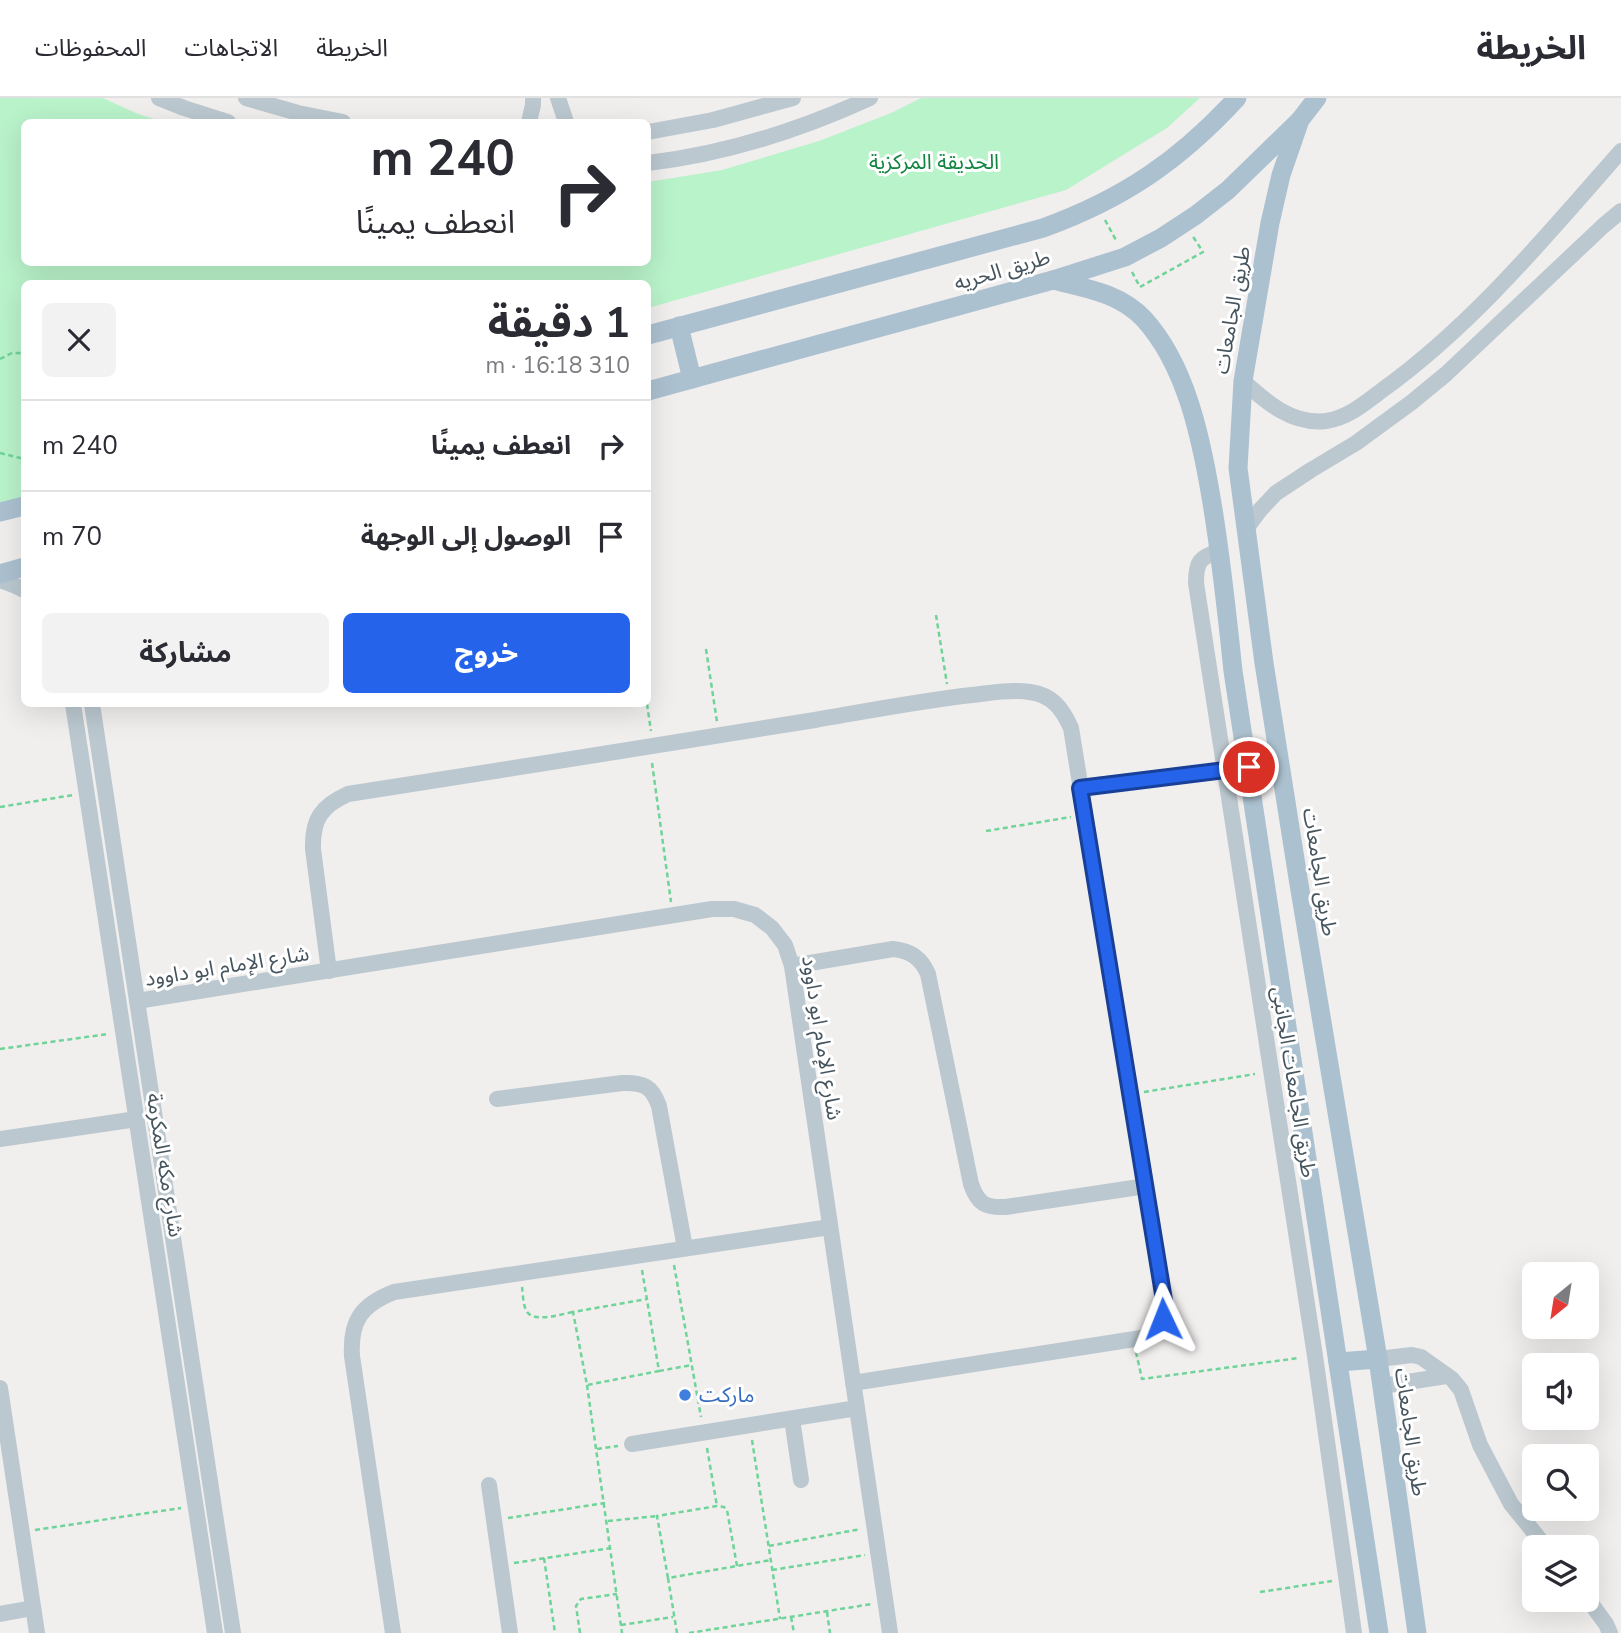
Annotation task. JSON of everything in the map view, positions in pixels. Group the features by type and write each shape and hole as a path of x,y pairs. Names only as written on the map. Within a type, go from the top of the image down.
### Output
{"main road":[{"name":"طريق الحريه","path":"651,334 1043,228 1098,206 1173,159 1203,134 1237,98"},
{"name":"طريق الحريه","path":"651,390 1052,280 1125,257 1173,230 1228,190 1300,120 1317,98"},
{"name":"طريق الجامعات","path":"1300,120 1281,175 1270,223 1243,381 1238,468 1264,663 1378,1359 1417,1633"},
{"name":"طريق الجامعات","path":"1052,280 1102,292 1143,318 1172,362 1191,409 1203,454 1220,551 1233,671 1379,1633"},
{"path":"679,326 692,379"},
{"path":"0,512 21,507"},
{"path":"1220,551 1248,539"},
{"path":"0,574 21,568"},
{"path":"1225,770 1249,767"},
{"path":"1338,1362 1378,1359"}],"street":[{"path":"159,98 219,119"},
{"path":"246,98 329,119"},
{"path":"530,119 533,98"},
{"path":"558,98 565,119"},
{"path":"651,131 713,120 793,98"},
{"path":"651,163 677,160 742,145 806,125 870,98"},
{"path":"1243,381 1271,405 1292,417 1309,421 1326,421 1359,408 1429,354 1486,299 1540,243 1621,151"},
{"path":"1248,539 1260,510 1276,493 1356,443 1412,402 1446,374 1621,211"},
{"path":"1429,354 1446,374"},
{"name":"طريق الجامعات الجانبى","path":"1220,551 1200,559 1196,574 1315,1356 1354,1633"},
{"path":"0,580 21,588"},
{"path":"329,971 312,835 316,821 324,809 348,794 950,698 1026,691 1041,694 1054,702 1065,714 1071,728 1146,1186 1165,1310 1163,1319 1158,1328 1150,1334 1133,1339 853,1382"},
{"name":"شارع مكه المكرمة","path":"73,707 215,1633"},
{"name":"شارع مكه المكرمة","path":"92,707 233,1633"},
{"path":"1080,788 1225,770"},
{"name":"شارع الإمام ابو داوود","path":"137,1001 712,909 734,909 755,915 772,928 785,945 792,966 890,1633"},
{"path":"792,966 893,949 905,950 923,964 928,974 971,1184 982,1203 995,1208 1006,1207 1146,1186"},
{"path":"497,1099 622,1083 637,1082 648,1087 656,1096 659,1106 678,1249"},
{"path":"0,1139 137,1119"},
{"path":"393,1633 352,1356 351,1339 356,1323 365,1309 378,1298 394,1292 830,1227"},
{"path":"163,1287 180,1284"},
{"path":"1378,1359 1412,1355 1421,1357 1452,1379 1461,1390 1480,1445 1511,1504 1536,1535"},
{"path":"1381,1386 1446,1376"},
{"path":"0,1388 37,1633"},
{"path":"632,1444 857,1408"},
{"path":"792,1419 801,1480"},
{"path":"489,1485 510,1633"},
{"path":"0,1614 33,1608"},
{"path":"1597,1612 1610,1633"}],"path":[{"path":"1098,206 1125,257"},
{"path":"0,359 12,353 21,353"},
{"path":"0,453 21,458"},
{"path":"936,615 950,698"},
{"path":"706,649 719,736"},
{"path":"647,707 673,916"},
{"path":"0,807 87,792"},
{"path":"986,831 1085,815"},
{"path":"0,1049 124,1032"},
{"path":"1131,1094 1272,1071"},
{"path":"678,1249 692,1365 717,1506"},
{"path":"639,1255 659,1371"},
{"path":"519,1273 526,1310 530,1315 541,1318 647,1299"},
{"path":"573,1312 597,1449 622,1633"},
{"path":"1133,1339 1142,1379 1315,1356"},
{"path":"587,1385 692,1365"},
{"path":"750,1426 780,1619"},
{"path":"597,1449 632,1444"},
{"path":"494,1521 605,1503"},
{"path":"22,1532 196,1506"},
{"path":"607,1521 724,1507 727,1510 737,1566"},
{"path":"657,1516 677,1633"},
{"path":"769,1545 874,1527"},
{"path":"501,1565 611,1548"},
{"path":"772,1570 878,1553"},
{"path":"544,1558 555,1633"},
{"path":"668,1578 771,1560"},
{"path":"1260,1592 1346,1578"},
{"path":"580,1633 577,1602 581,1599 617,1594"},
{"path":"689,1633 886,1602"},
{"path":"827,1611 830,1633"},
{"path":"621,1625 674,1617"},
{"path":"791,1617 794,1633"}],"green space":[{"name":"الحديقة المركزية","path":"0,98 103,98 154,119 21,119 21,266 651,266 651,182 722,170 819,141 891,113 921,98 1200,98 1167,128 1066,190 651,307 651,280 21,280 21,500 0,506"}],"place":[{"name":"ماركت","path":"685,1395"}],"route":[{"path":"1163,1319 1164,1300 1080,788 1249,767"}]}
